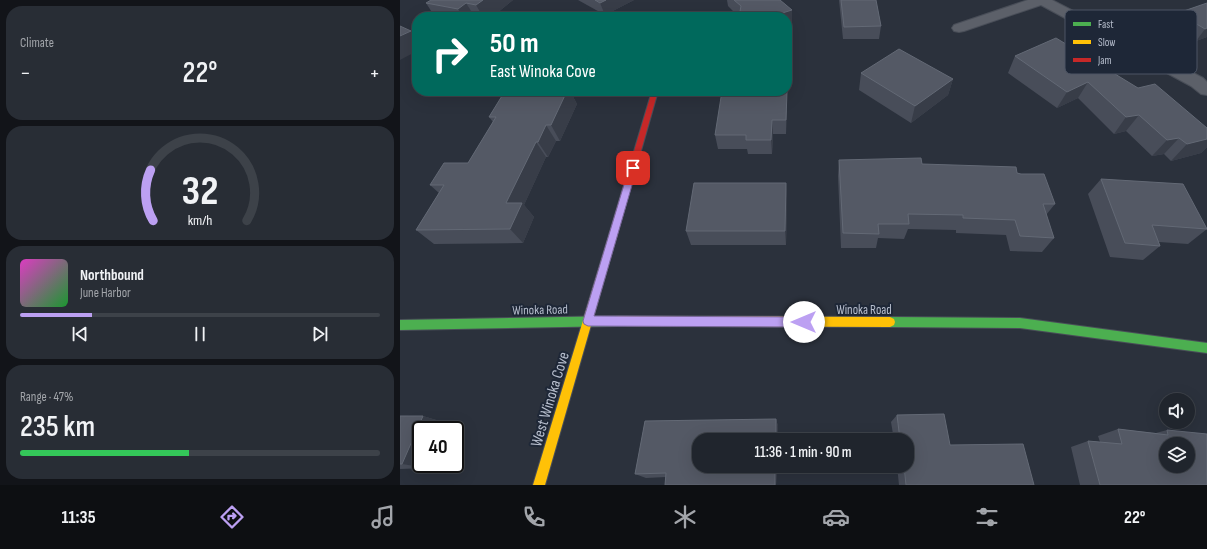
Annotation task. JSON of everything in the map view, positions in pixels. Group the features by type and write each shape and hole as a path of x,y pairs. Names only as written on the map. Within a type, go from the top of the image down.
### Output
{"street":[{"path":"959,28 1042,0 1065,12"},
{"path":"1182,74 1197,82 1207,90"},
{"name":"West Winoka Cove","path":"539,485 654,96"},
{"name":"Winoka Road","path":"400,325 588,321 1020,323 1207,348"}],"building":[{"path":"431,0 483,0 476,5 466,3 458,9 426,3"},
{"path":"595,0 606,0 600,3"},
{"path":"734,0 780,0 792,10 786,12 740,12 741,6"},
{"path":"841,0 876,0 881,26 844,27"},
{"path":"1207,3 1207,28 1205,29 1197,24 1197,10 1187,10"},
{"path":"400,26 411,31 400,36"},
{"path":"1056,38 1065,43 1065,74 1115,74 1138,88 1155,84 1207,128 1207,139 1187,144 1179,138 1167,140 1139,115 1126,117 1088,82 1067,92 1015,56"},
{"path":"899,49 953,79 915,106 861,73"},
{"path":"502,96 565,96 551,125 546,125 538,142 536,142 506,203 522,203 510,229 416,230 444,185 430,185 444,163 468,163 496,117 489,117"},
{"path":"721,96 787,96 786,120 772,120 771,140 746,140 746,135 715,135"},
{"path":"921,158 922,164 1016,167 1017,173 1021,174 1044,174 1055,204 1043,204 1054,238 1020,236 1015,220 963,218 963,215 908,214 909,224 878,224 879,234 843,233 839,160"},
{"path":"1101,179 1183,184 1207,229 1152,225 1160,246 1125,243"},
{"path":"694,183 786,183 785,231 686,231"},
{"path":"944,414 950,445 1023,444 1034,485 906,485 905,473 914,473 914,433 899,433 897,415"},
{"path":"400,416 423,416 421,421 412,421 412,441 402,464 400,464"},
{"path":"776,419 776,433 692,433 692,473 775,473 775,485 665,485 666,473 635,474 645,421"},
{"path":"1118,429 1168,435 1167,430 1207,434 1207,485 1100,485 1088,441 1122,444"}],"traffic: fast":[{"path":"400,325 618,321"},
{"path":"890,322 1020,323 1207,348"}],"traffic: slow":[{"path":"539,485 613,235"},
{"path":"618,321 890,322"}],"traffic: jam":[{"path":"613,235 654,96"}],"route":[{"path":"633,168 588,321 804,322"}]}
